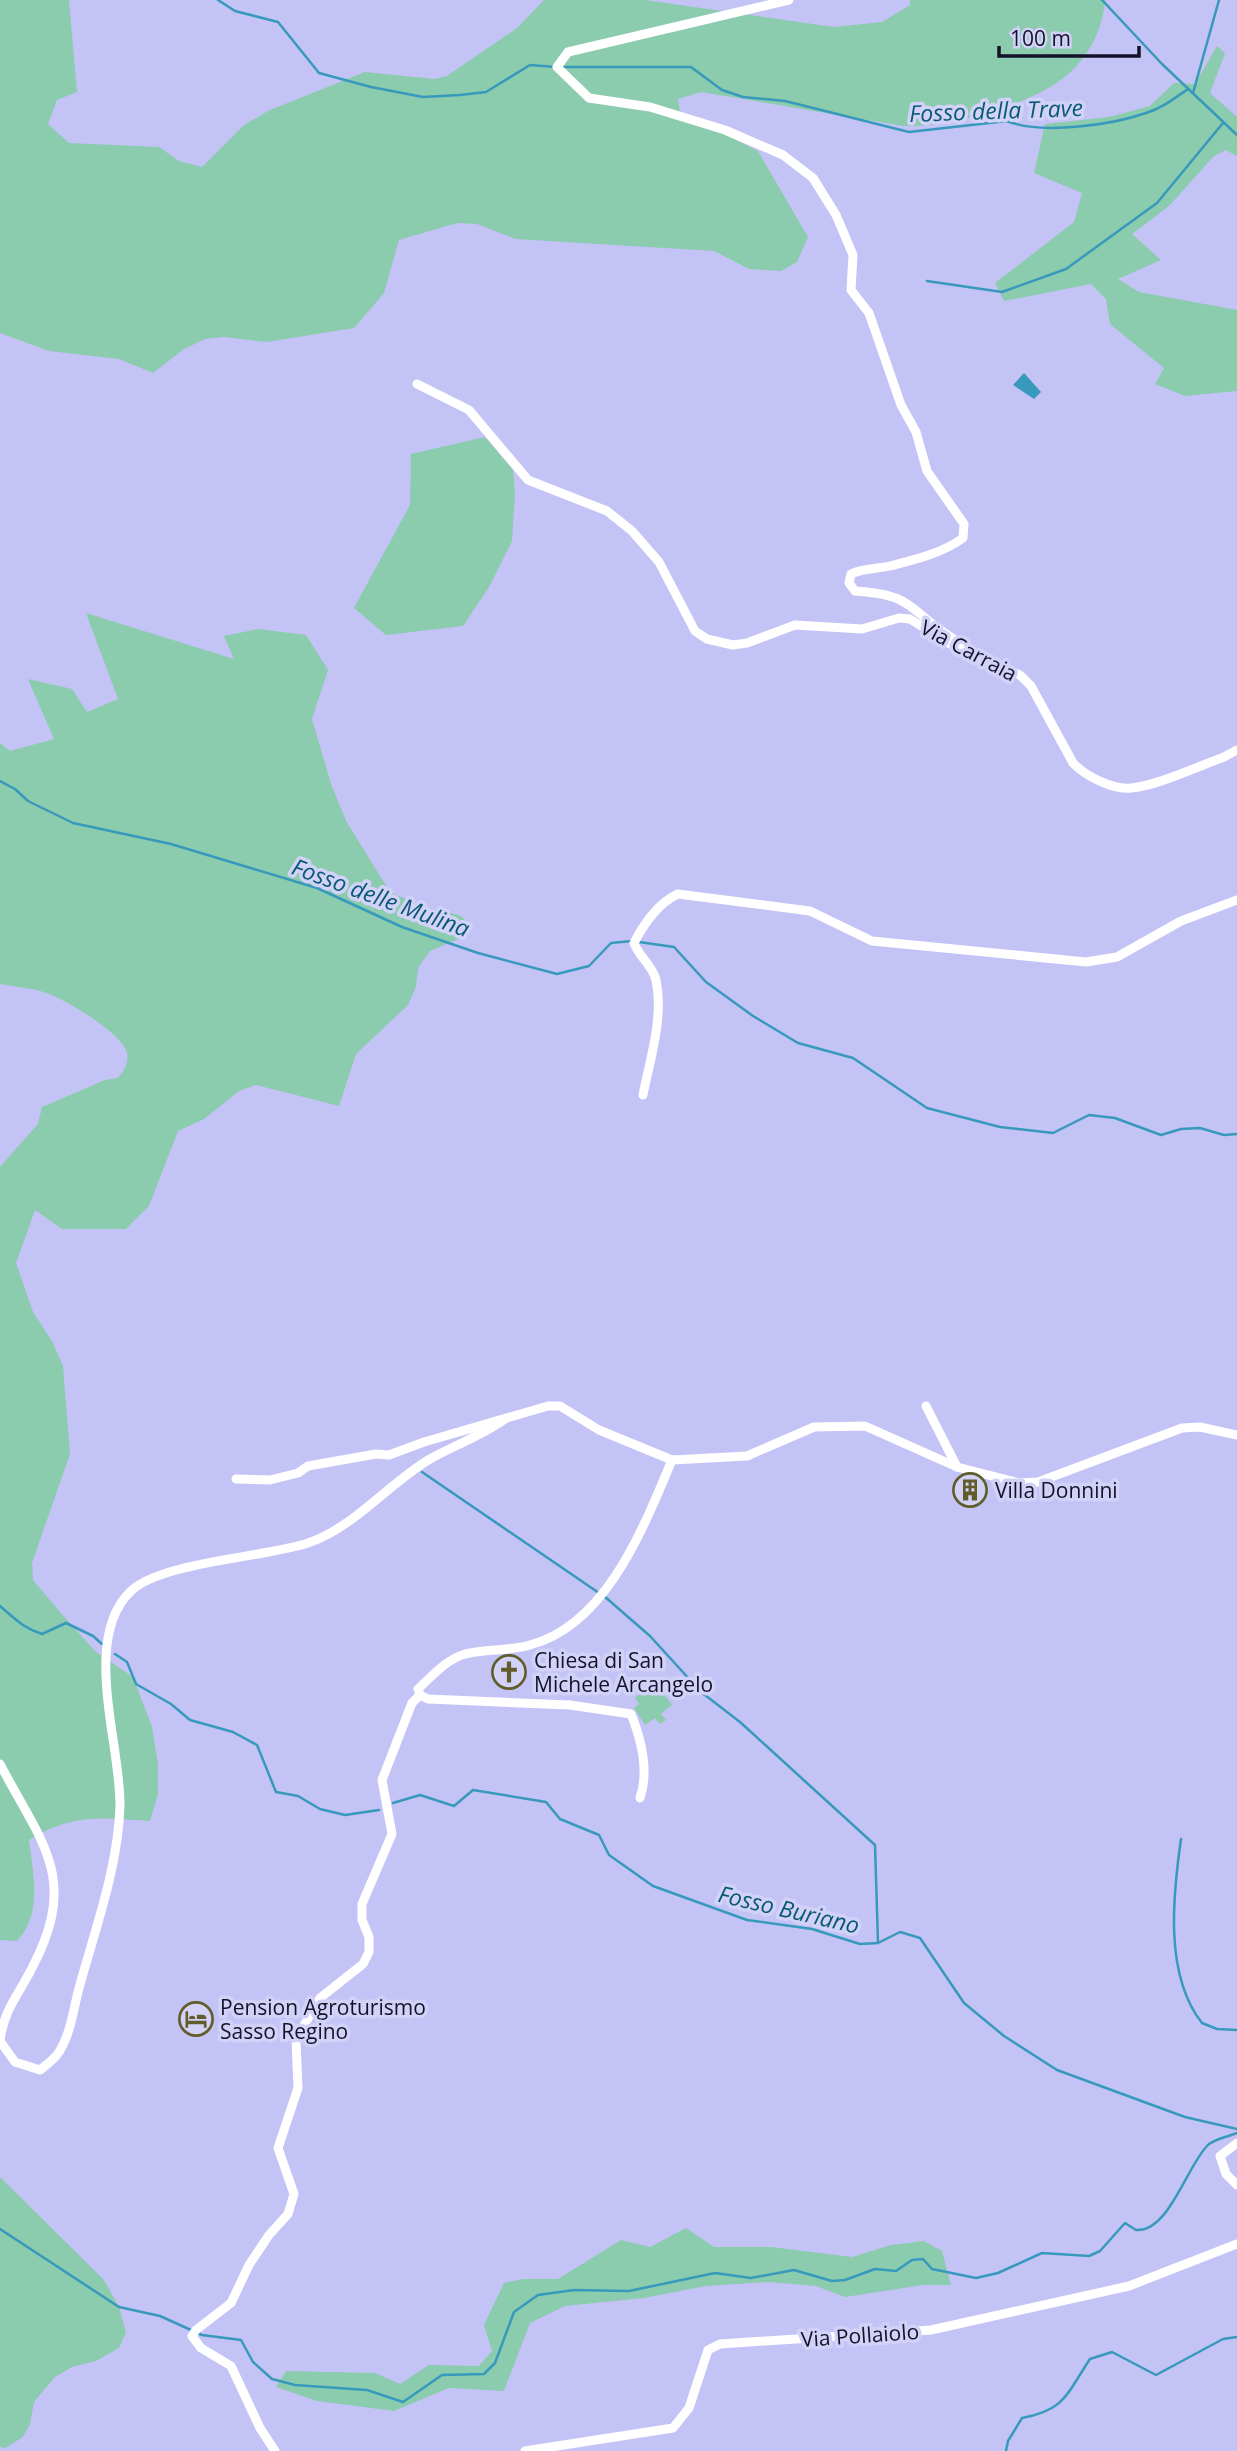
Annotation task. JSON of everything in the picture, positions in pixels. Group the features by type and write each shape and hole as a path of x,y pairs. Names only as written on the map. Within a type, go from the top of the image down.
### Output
{"street":[{"path":"789,0 568,51 557,67 589,98 650,107 724,130 783,155 813,178 836,215 853,255 851,290 869,313 901,405 916,432 927,471 964,524 963,538 952,547 889,566 858,570 851,574 849,583 855,591 888,594 911,604 948,636 977,654"},
{"name":"Via Carraia","path":"417,384 469,410 527,480 607,511 632,531 659,562 695,631 707,639 733,645 747,643 795,625 862,629 898,618 910,619 950,644 1020,675 1031,686 1073,763 1080,771 1106,783 1130,788 1224,757 1237,750"},
{"path":"643,1095 656,1028 656,978 634,943 648,921 670,898 678,894 810,911 872,940 1086,962 1117,957 1181,921 1237,900"},
{"path":"236,1479 270,1480 298,1473 308,1466 376,1454 389,1455 424,1441 535,1408 560,1406 599,1430 672,1460 747,1456 771,1447 795,1433 839,1425 877,1430 957,1467 1019,1483 1038,1482 1182,1428 1200,1427 1237,1436"},
{"path":"926,1406 957,1467"},
{"path":"0,1764 36,1825 53,1870 55,1899 50,1929 2,2020 0,2041 15,2062 40,2070 59,2053 71,2023 117,1835 118,1768 105,1666 117,1609 132,1590 155,1578 232,1557 309,1543 349,1520 432,1458 488,1431 505,1419"},
{"path":"640,1798 643,1788 642,1750 631,1714 583,1707 428,1699 420,1695 418,1689 438,1670 464,1654 530,1645 562,1634 614,1578 639,1538 672,1460"},
{"path":"275,2451 231,2366 201,2348 194,2333 231,2303 249,2265 269,2235 288,2214 293,2194 278,2148 298,2088 296,2039 320,1998 363,1964 369,1952 369,1937 362,1920 362,1904 392,1834 382,1780 412,1703 420,1695"},
{"path":"1237,2143 1220,2156 1226,2174 1237,2185"},
{"name":"Via Pollaiolo","path":"525,2451 673,2428 689,2408 708,2350 720,2344 931,2330 1129,2286 1237,2244"}],"green space":[{"path":"0,0 69,0 77,92 57,100 48,124 69,143 159,147 179,161 202,167 244,125 270,110 365,72 434,79 447,76 517,28 544,0 645,0 834,27 882,22 910,5 910,0 1105,0 1101,24 1091,46 1068,75 1025,99 961,120 903,126 701,92 678,99 680,112 758,151 808,237 797,262 781,271 749,269 714,251 516,239 477,224 457,223 399,240 384,293 354,328 267,342 224,337 205,339 184,349 153,373 119,359 49,351 0,333"},
{"path":"1217,46 1225,53 1210,93 1237,117 1237,156 1226,150 1214,156 1169,206 1132,234 1161,260 1118,279 1139,292 1237,310 1237,391 1185,396 1155,384 1164,368 1110,324 1106,299 1091,284 1004,301 995,283 1074,222 1082,193 1034,173 1045,124 1109,117 1150,106 1174,83 1195,84"},
{"path":"485,437 513,470 515,492 512,541 489,587 463,626 386,635 354,608 410,505 411,454"},
{"path":"86,613 234,659 224,636 258,629 306,635 328,670 312,719 331,784 346,821 390,892 421,906 459,915 471,924 465,936 430,951 418,968 416,987 408,1005 356,1054 339,1106 256,1085 239,1091 204,1119 178,1131 149,1206 126,1229 62,1229 35,1210 16,1263 33,1312 53,1343 63,1366 70,1454 32,1563 33,1580 96,1652 133,1677 152,1727 158,1764 158,1794 150,1821 74,1821 29,1840 34,1880 33,1906 25,1930 17,1941 0,1940 0,1167 38,1124 42,1107 105,1080 118,1078 125,1066 127,1053 106,1028 58,998 31,989 0,984 0,743 10,751 54,739 28,679 72,689 87,712 118,699"},
{"path":"652,1685 655,1689 658,1687 672,1705 661,1714 666,1720 660,1724 655,1718 645,1725 634,1708 639,1704 635,1698"},
{"path":"0,2177 104,2280 119,2307 126,2332 119,2348 96,2361 72,2367 55,2377 34,2402 30,2424 23,2437 5,2448 0,2447"},
{"path":"686,2228 714,2247 772,2247 852,2257 891,2245 924,2241 942,2251 951,2285 923,2285 845,2297 816,2286 768,2282 706,2286 644,2298 565,2306 530,2323 504,2391 449,2388 394,2411 317,2401 276,2387 286,2371 375,2373 400,2384 429,2365 479,2366 492,2351 484,2325 504,2283 523,2279 558,2279 621,2240 650,2247"}],"water":[{"path":"1024,373 1041,392 1034,399 1013,385"}],"waterway":[{"name":"Fosso della Trave","path":"218,0 235,11 278,22 319,73 371,87 423,97 460,95 486,92 530,65 556,67"},
{"path":"1102,0 1162,64 1237,135"},
{"path":"1193,93 1219,0"},
{"name":"Fosso della Trave","path":"563,67 691,67 722,90 743,97 785,101 909,132 1007,121 1057,128 1096,124 1152,111 1188,89"},
{"path":"927,281 1002,292 1066,269 1157,203 1223,123"},
{"name":"Fosso delle Mulina","path":"0,781 15,789 28,801 73,823 171,844 317,888 402,927 478,953 557,974 589,966 611,943 632,941"},
{"name":"Fosso delle Mulina","path":"639,942 674,947 706,982 753,1016 798,1043 853,1058 927,1108 1000,1127 1053,1133 1089,1115 1115,1118 1161,1135 1181,1129 1200,1128 1224,1135 1237,1134"},
{"path":"422,1472 599,1593"},
{"path":"604,1596 650,1636 701,1692 740,1722 875,1845 878,1943"},
{"name":"Fosso Buriano","path":"0,1606 35,1632 42,1634 66,1623 93,1636 102,1644"},
{"name":"Fosso Buriano","path":"115,1654 127,1662 136,1684 171,1704 190,1720 233,1732 257,1745 276,1792 298,1796 320,1809 345,1815 379,1810"},
{"name":"Fosso Buriano","path":"393,1803 420,1795 454,1806 473,1790 546,1802 560,1819 599,1835 609,1855 653,1886 747,1920 812,1929 860,1944 878,1943 900,1932 920,1938 964,2003 1004,2036 1057,2070 1185,2117 1237,2129"},
{"path":"1181,1839 1174,1934 1182,1982 1190,2004 1202,2023 1217,2029 1237,2030"},
{"path":"0,2229 119,2307 160,2316 202,2335 241,2340 253,2362 272,2379 295,2385 367,2390 403,2402 442,2375 484,2374 495,2363 514,2312 538,2295 574,2290 629,2291 715,2273 751,2278 794,2270 832,2281 845,2280 875,2269 896,2271 912,2260 923,2259 932,2269 976,2278 998,2273 1042,2253 1089,2256 1100,2251 1125,2223 1136,2230 1147,2228 1158,2221 1207,2146 1237,2133"},
{"path":"1006,2451 1008,2441 1022,2418 1037,2415 1057,2405 1090,2359 1112,2352 1156,2375 1223,2339 1237,2337"}],"place":[{"name":"Villa Donnini","path":"970,1490"},
{"name":"Chiesa di San Michele Arcangelo","path":"509,1672"},
{"name":"Pension Agroturismo Sasso Regino","path":"196,2019"}]}
